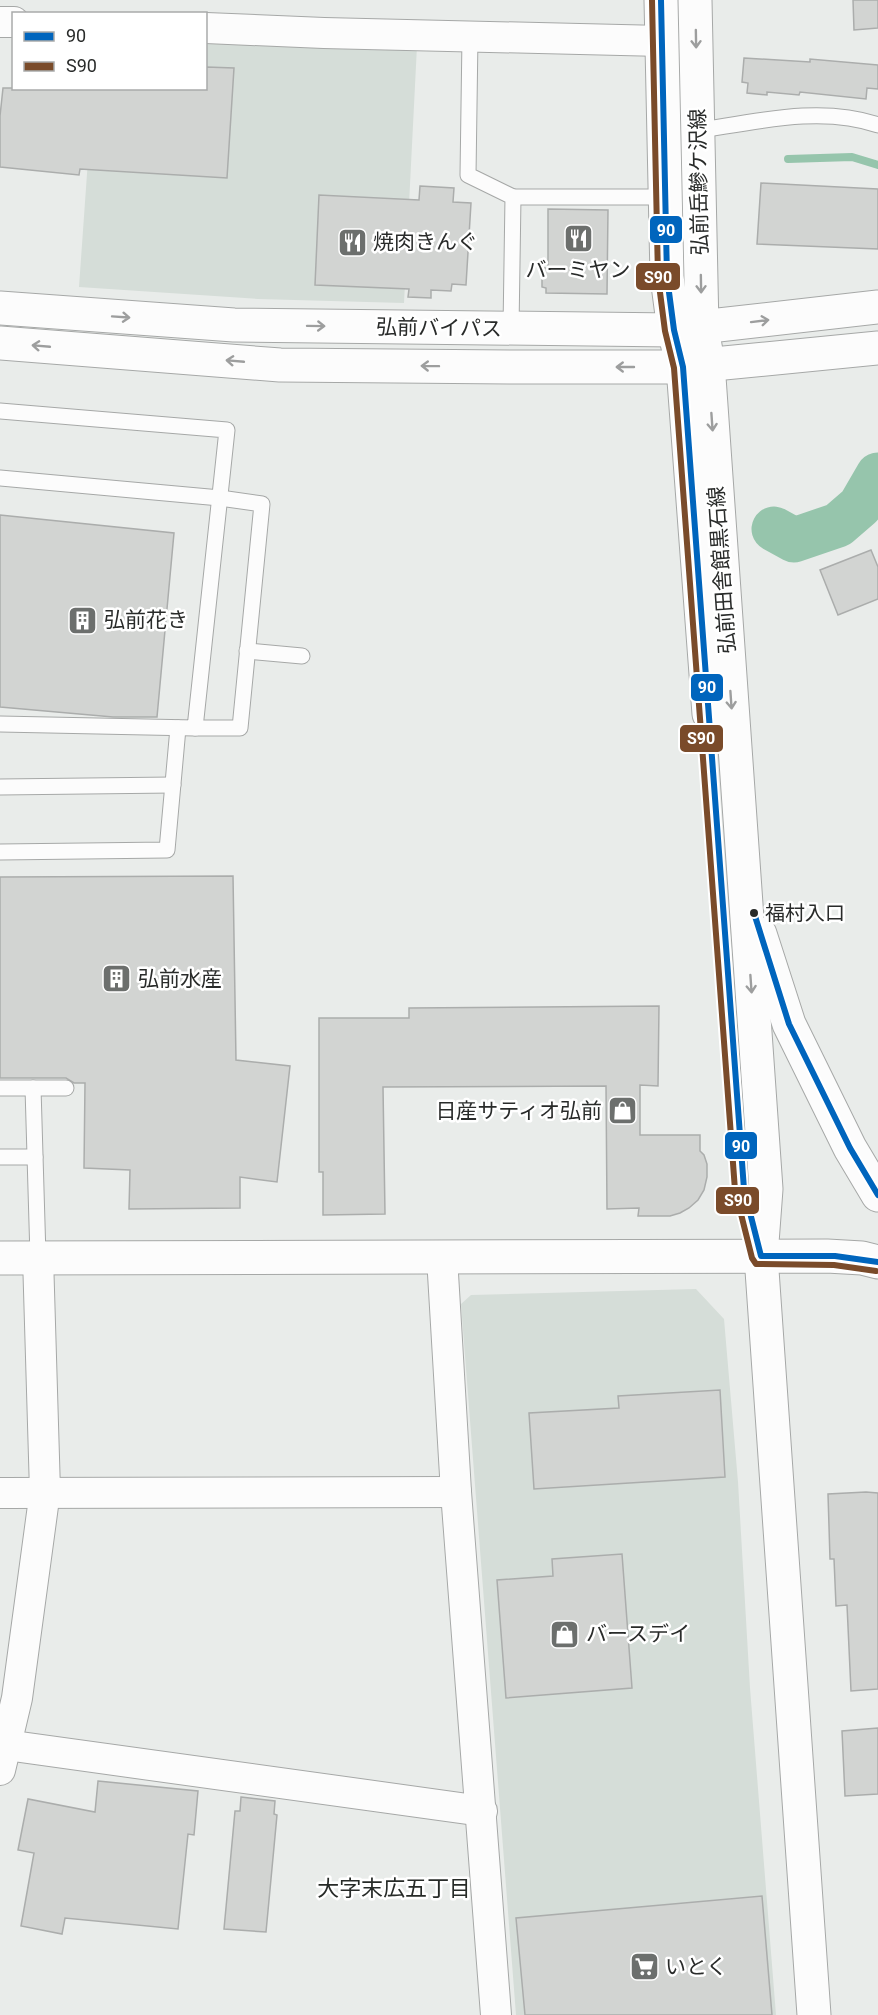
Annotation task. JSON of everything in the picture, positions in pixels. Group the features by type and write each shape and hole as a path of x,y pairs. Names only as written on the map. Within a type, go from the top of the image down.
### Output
{"main road":[{"path":"661,0 662,41 681,133 665,197 667,277 688,329"},
{"name":"弘前岳鰺ケ沢線","path":"695,0 681,133 688,329 696,365"},
{"name":"弘前バイパス","path":"0,308 234,325 688,329 877,307"},
{"name":"弘前バイパス","path":"0,343 280,365 696,365 872,349"},
{"name":"弘前田舎館黒石線","path":"696,365 744,884 766,1189 761,1256"},
{"name":"弘前田舎館黒石線","path":"696,365 744,1188 761,1256"},
{"name":"弘前田舎館黒石線","path":"744,884 789,1024 850,1148 878,1195"},
{"path":"761,1256 814,2015"},
{"path":"0,1257 827,1256 862,1258 878,1262"}],"street":[{"path":"207,28 662,41"},
{"path":"38,1257 45,1491 8,1699 3,1757 482,1811"},
{"path":"442,1257 456,1492 496,2015"},
{"path":"0,1493 45,1491 456,1492"}],"lane":[{"path":"470,37 468,175 513,197 665,197"},
{"path":"681,133 772,120 824,116 863,120 878,125"},
{"path":"511,329 513,197"},
{"path":"0,411 227,430 195,728"},
{"path":"0,478 220,498 262,504 240,728 0,724"},
{"path":"247,651 302,656"},
{"path":"0,852 167,850 178,728"},
{"path":"0,786 173,785"},
{"path":"0,1088 66,1088"},
{"path":"33,1088 38,1257"},
{"path":"0,1157 35,1157"}],"shaded area":[{"path":"207,41 417,46 404,303 258,299 79,287 93,90 207,90"},
{"path":"696,1289 724,1319 738,1482 750,1688 776,2015 516,2015 461,1304 471,1295"}],"building":[{"path":"853,0 878,0 878,28 854,30"},
{"path":"744,58 810,62 810,59 878,65 878,89 867,88 866,99 800,92 799,95 747,93 748,83 742,82"},
{"path":"207,67 234,68 227,178 80,169 79,175 0,167 0,116 3,88 12,88 12,90 207,90"},
{"path":"761,183 878,189 878,249 757,244"},
{"path":"420,186 454,188 453,202 471,203 466,285 452,284 451,291 431,290 431,298 408,297 409,289 315,285 319,195 419,200"},
{"name":"バーミヤン","path":"548,209 608,210 607,294 546,293 546,288 542,287 542,268 548,268"},
{"name":"弘前花き","path":"0,515 174,533 157,717 113,717 0,707"},
{"path":"871,550 878,567 878,599 838,615 820,570"},
{"name":"弘前水産","path":"233,876 236,1060 290,1066 277,1182 240,1177 240,1208 129,1209 130,1170 84,1168 85,1083 74,1083 66,1078 0,1078 0,877"},
{"name":"日産サティオ弘前","path":"659,1006 658,1086 640,1085 640,1135 700,1135 700,1151 707,1164 707,1177 704,1190 689,1208 670,1216 638,1216 639,1208 607,1209 606,1086 383,1087 385,1214 323,1215 323,1172 319,1172 319,1018 409,1018 409,1008"},
{"path":"720,1390 725,1477 534,1489 529,1413 619,1408 618,1396"},
{"path":"878,1493 878,1689 851,1691 847,1605 836,1606 834,1559 830,1559 828,1494"},
{"name":"バースデイ","path":"622,1554 632,1688 506,1698 497,1580 553,1576 552,1559"},
{"path":"878,1728 878,1794 845,1796 842,1731"},
{"path":"98,1781 198,1791 194,1835 188,1834 178,1929 65,1918 62,1934 21,1926 34,1853 18,1850 28,1799 95,1812"},
{"path":"241,1797 275,1801 274,1814 277,1815 266,1932 224,1929 235,1811 240,1811"},
{"name":"いとく","path":"762,1896 772,2015 525,2015 516,1918"}],"waterway":[{"path":"788,159 852,157 878,165"},
{"path":"774,529 794,540 838,525 860,506 878,475"}],"transit line":[{"name":"S90","path":"652,0 658,277 665,331 674,368 735,1190 752,1258 756,1264 834,1265 876,1271"},
{"name":"90","path":"661,0 667,277 674,330 683,367 744,1189 761,1256 835,1256 878,1262"},
{"name":"90","path":"754,913 789,1024 850,1148 878,1195"}],"place":[{"name":"バーミヤン","path":"578,239"},
{"name":"焼肉きんぐ","path":"352,242"},
{"name":"弘前花き","path":"83,620"},
{"name":"福村入口","path":"754,913"},
{"name":"弘前水産","path":"117,979"},
{"name":"日産サティオ弘前","path":"623,1111"},
{"name":"バースデイ","path":"565,1634"},
{"name":"いとく","path":"644,1967"}],"district":[{"name":"大字末広五丁目","path":"394,1888"}]}
